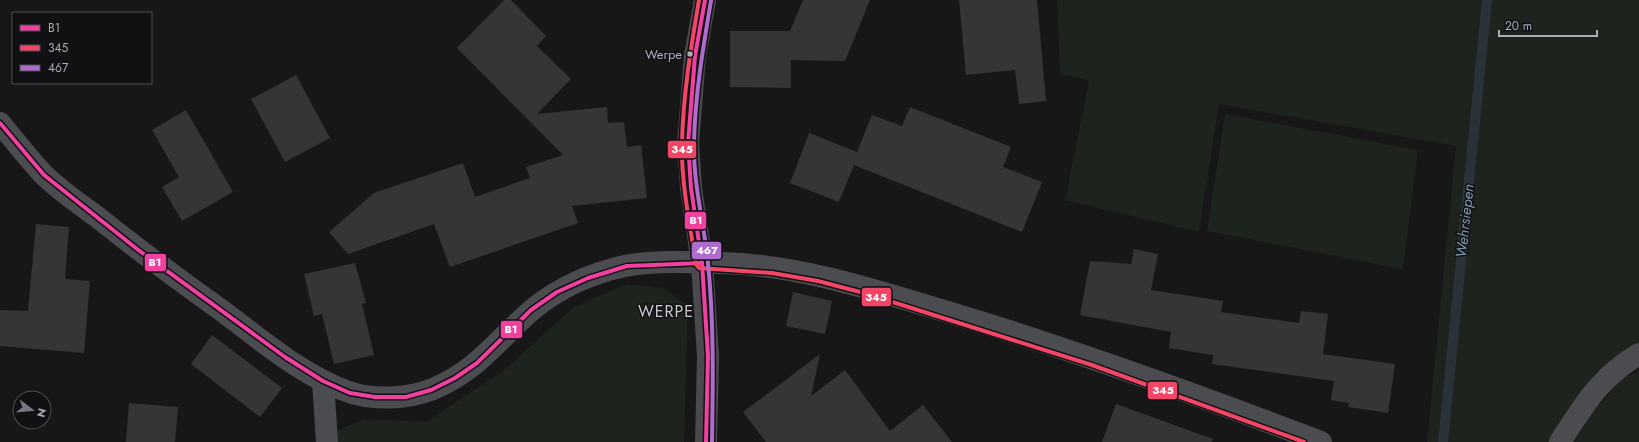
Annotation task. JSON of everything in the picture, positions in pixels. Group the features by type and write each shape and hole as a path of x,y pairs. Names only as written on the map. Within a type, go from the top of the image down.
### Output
{"main road":[{"path":"705,0 695,56 688,143 691,188 702,263 708,356 706,442"}],"street":[{"path":"0,123 53,183 137,249 284,357 323,381 350,393 375,397 406,397 432,390 477,363 532,310 557,292 588,278 627,266 702,263 774,268 828,278 882,292 1007,330 1233,408 1321,442"},
{"path":"1560,442 1590,395 1620,365 1639,354"},
{"path":"323,381 327,442"}],"shaded area":[{"path":"1057,0 1639,0 1639,345 1552,442 1427,442 1456,146 1219,104 1199,232 1065,200 1089,81 1060,73"},
{"path":"1225,114 1418,150 1403,269 1207,231"},
{"path":"627,284 664,288 688,306 684,442 337,442 336,431 364,419 426,422 503,371 574,307"},
{"path":"1639,371 1639,442 1575,442 1590,416 1622,379"}],"building":[{"path":"504,0 511,0 546,36 537,46 571,79 537,114 607,107 608,123 624,122 627,147 641,145 647,198 572,206 578,223 450,267 434,224 348,254 329,232 374,193 463,163 475,197 530,178 526,167 563,155 457,48"},
{"path":"803,0 870,0 845,61 791,60 791,88 730,87 730,31 790,31"},
{"path":"959,0 1037,0 1046,101 1019,104 1015,70 966,75"},
{"path":"296,75 330,138 285,162 251,99"},
{"path":"910,107 1011,147 1003,167 1042,182 1022,232 854,165 839,202 790,183 809,133 857,152 872,115 902,126"},
{"path":"186,110 233,192 182,221 162,187 179,177 152,130"},
{"path":"36,224 69,227 65,279 90,281 84,353 0,346 0,310 28,311"},
{"path":"1134,249 1158,254 1151,290 1223,301 1221,312 1299,323 1301,311 1328,314 1323,354 1395,364 1388,413 1348,407 1349,403 1331,400 1334,381 1212,364 1213,355 1169,348 1171,332 1080,315 1090,261 1131,264"},
{"path":"355,263 366,303 362,304 374,355 334,364 322,314 314,316 304,274"},
{"path":"793,292 832,301 825,334 786,326"},
{"path":"212,335 282,388 260,417 191,364"},
{"path":"820,354 811,396 845,370 890,431 923,405 952,442 766,442 743,412"},
{"path":"129,403 178,407 175,442 126,442"},
{"path":"1116,404 1213,439 1212,442 1102,442"}],"waterway":[{"name":"Wehrsiepen","path":"1443,442 1487,0"}],"transit line":[{"name":"345","path":"699,0 690,53 682,143 686,204 696,264 699,268 772,273 818,281 864,293 1092,365 1304,442"},
{"name":"B1","path":"705,0 695,56 688,143 691,188 702,263 708,356 706,442"},
{"name":"467","path":"711,1 698,89 694,158 708,263 711,308 713,375 712,442"},
{"name":"B1","path":"0,123 44,175 137,249 285,357 323,381 350,393 375,397 406,397 431,390 455,378 477,363 531,310 557,292 588,278 627,266 702,263"}],"place":[{"name":"Werpe","path":"690,54"}],"district":[{"name":"WERPE","path":"666,311"}]}
